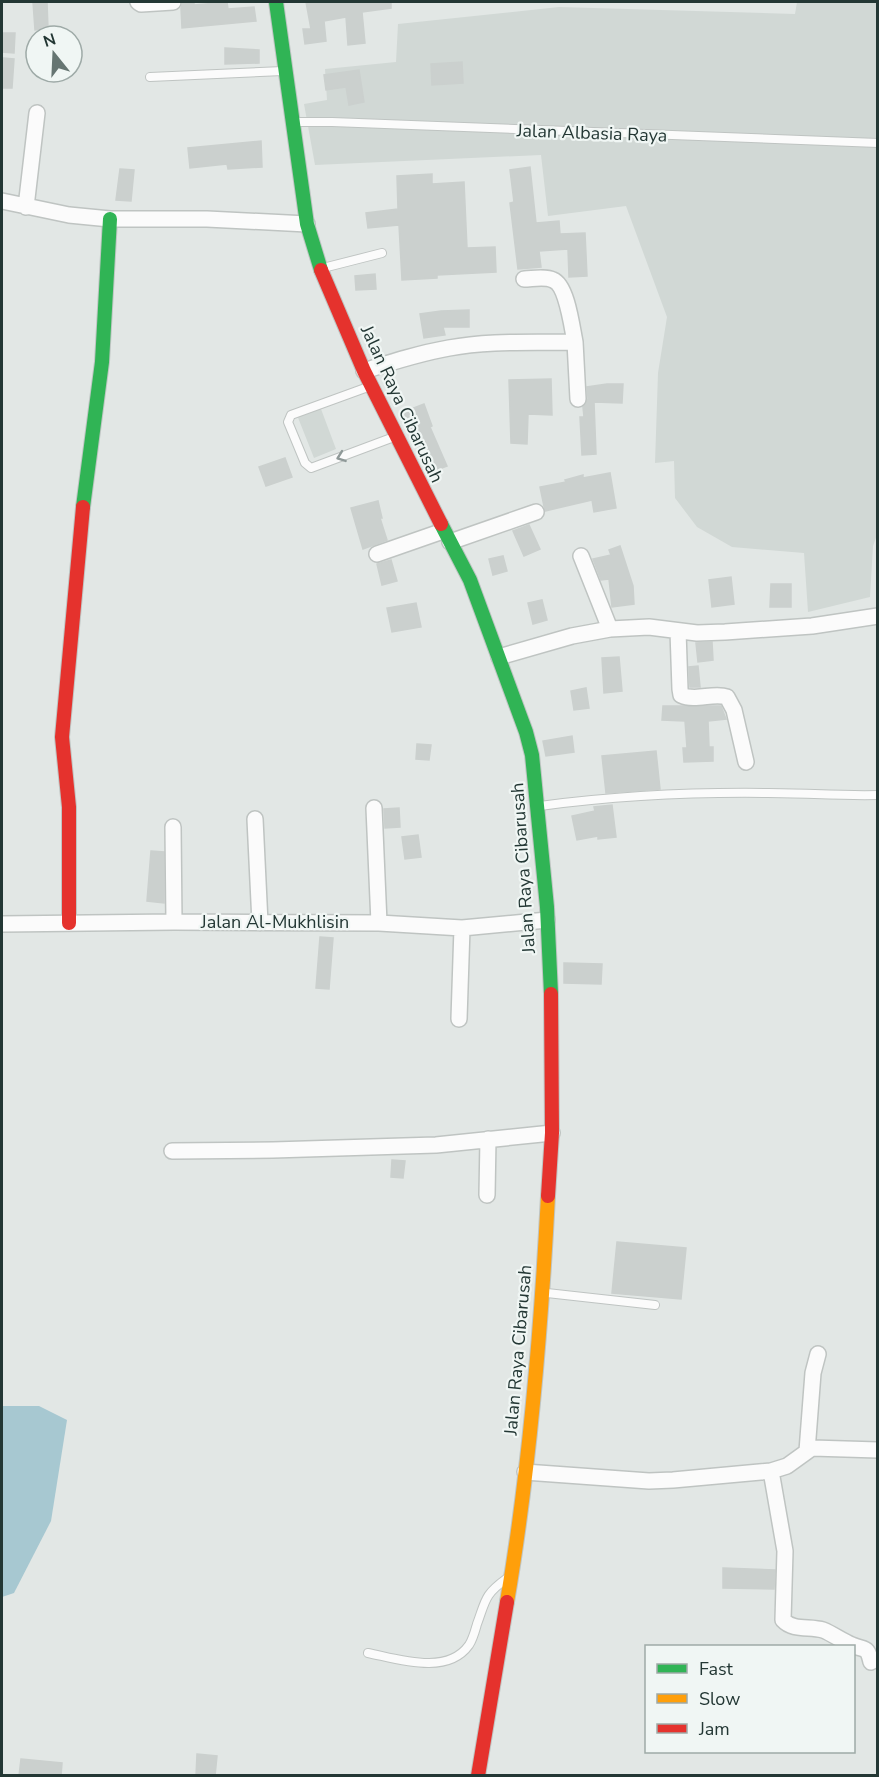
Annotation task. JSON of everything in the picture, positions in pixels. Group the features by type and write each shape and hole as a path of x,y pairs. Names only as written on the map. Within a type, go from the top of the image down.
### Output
{"main road":[{"name":"Jalan Raya Cibarusah","path":"276,2 307,224 321,269 371,387 470,580 517,706 530,748 538,806 548,920 551,1002 552,1133 543,1293 512,1575 478,1776"},
{"path":"69,923 69,807 62,737 82,513 102,362 110,219"}],"street":[{"path":"138,2 156,4 173,2"},
{"path":"26,207 37,113"},
{"path":"2,201 69,215 110,219 207,219 307,224"},
{"path":"524,279 549,279 556,282 562,292 570,312 575,342 578,399"},
{"path":"364,371 451,347 575,342"},
{"path":"377,554 536,512"},
{"path":"581,556 610,629"},
{"path":"499,657 572,636 610,629 649,627 678,631 725,632 812,626 878,616"},
{"path":"678,631 681,695 688,698 720,695 727,697 734,710 746,762"},
{"path":"374,808 379,923"},
{"path":"255,819 260,922"},
{"path":"174,827 174,922"},
{"name":"Jalan Al-Mukhlisin","path":"2,924 379,923 462,928 548,920"},
{"path":"459,1019 462,928"},
{"path":"172,1151 436,1145 552,1133"},
{"path":"487,1195 488,1139"},
{"path":"807,1451 813,1373 818,1354"},
{"path":"525,1472 649,1481 771,1471 787,1466 812,1448 878,1450"},
{"path":"771,1471 785,1551 783,1620 791,1626 821,1629 851,1645"},
{"path":"855,1646 868,1651 871,1662"}],"lane":[{"path":"150,77 285,71"},
{"name":"Jalan Albasia Raya","path":"292,123 878,143"},
{"path":"321,269 382,253"},
{"path":"371,387 291,416 288,422 305,464 311,468 396,437"},
{"path":"538,806 680,794 878,795"},
{"path":"543,1293 655,1305"},
{"path":"369,1653 424,1663 450,1659 465,1650 471,1643 485,1599 491,1590 512,1575"}],"shaded area":[{"path":"797,2 877,2 878,532 873,546 870,597 808,612 804,553 732,547 697,527 675,498 674,461 655,463 658,373 667,317 626,206 548,216 541,155 315,165 304,104 327,100 325,69 396,62 398,24 559,7 795,14"},
{"path":"318,401 336,449 314,458 295,410"}],"water":[{"path":"2,1406 39,1406 67,1420 51,1521 14,1593 2,1597"}],"building":[{"path":"33,2 47,2 48,24 35,24"},
{"path":"183,2 194,2 194,5 227,2 228,9 254,7 256,21 182,28"},
{"path":"306,2 391,2 391,8 362,12 365,43 348,45 346,17 324,21 326,41 305,44 303,29 311,29"},
{"path":"2,33 15,33 14,53 2,52"},
{"path":"225,48 259,50 259,63 225,64"},
{"path":"3,58 14,59 12,88 2,88"},
{"path":"462,62 463,83 432,85 431,64"},
{"path":"359,70 364,102 349,105 346,87 326,90 324,75"},
{"path":"261,141 262,167 228,169 227,164 190,168 188,148"},
{"path":"530,167 536,223 559,221 560,234 585,233 587,276 569,277 568,249 539,251 541,267 518,269 510,203 514,202 510,170"},
{"path":"120,169 134,170 131,201 116,200"},
{"path":"432,174 432,184 464,182 467,248 495,247 496,272 437,275 437,278 402,280 399,225 368,228 366,213 398,209 397,176"},
{"path":"375,274 376,289 356,290 355,276"},
{"path":"469,310 469,327 443,327 445,335 424,338 420,314"},
{"path":"551,379 552,415 528,414 527,444 511,443 509,380"},
{"path":"623,384 622,403 594,402 596,454 582,455 580,417 584,417 583,407 588,399 587,387"},
{"path":"424,404 432,426 430,427 447,466 431,472 401,413"},
{"path":"285,458 292,477 266,486 259,467"},
{"path":"610,473 616,508 594,512 592,500 545,511 540,487 566,482 565,480 583,475 583,478"},
{"path":"378,501 382,518 380,518 387,540 363,549 351,508"},
{"path":"529,525 540,549 524,556 513,531"},
{"path":"620,546 633,586 634,604 612,607 609,579 601,580 593,559 611,555 609,550"},
{"path":"503,556 507,571 493,575 489,559"},
{"path":"391,560 397,581 382,585 377,564"},
{"path":"731,577 734,604 712,607 709,580"},
{"path":"771,584 791,584 791,607 770,607"},
{"path":"542,600 547,620 533,624 528,603"},
{"path":"416,603 421,627 392,632 387,608"},
{"path":"712,642 713,660 698,662 696,643"},
{"path":"619,657 622,691 604,693 602,658"},
{"path":"698,666 700,687 690,687 689,667"},
{"path":"586,688 589,708 574,710 571,691"},
{"path":"663,706 721,706 726,719 708,721 709,747 713,747 713,761 684,762 683,748 687,748 685,721 662,720"},
{"path":"572,736 574,752 546,756 543,741"},
{"path":"417,744 431,745 429,760 416,759"},
{"path":"656,751 660,789 606,793 602,756"},
{"path":"612,805 616,837 598,839 598,836 577,840 572,816 595,811 594,807"},
{"path":"399,808 400,827 385,828 384,809"},
{"path":"418,835 421,857 405,859 402,837"},
{"path":"151,851 164,852 164,903 147,901"},
{"path":"320,937 333,938 329,989 316,988"},
{"path":"564,963 602,964 601,984 564,983"},
{"path":"392,1160 405,1161 403,1178 391,1177"},
{"path":"617,1242 686,1248 681,1299 612,1293"},
{"path":"723,1568 775,1570 774,1589 723,1588"},
{"path":"197,1754 217,1756 215,1776 196,1776"},
{"path":"21,1759 62,1763 61,1776 19,1776"}],"traffic: fast":[{"path":"276,2 307,224 321,270"},
{"path":"83,507 102,362 110,219"},
{"path":"441,524 470,580 526,732 532,755 547,907 551,994"}],"traffic: slow":[{"path":"507,1602 534,1400 548,1196"}],"traffic: jam":[{"path":"321,270 364,371 441,524"},
{"path":"69,923 69,807 62,737 83,507"},
{"path":"548,1196 552,1133 551,994"},
{"path":"478,1776 507,1602"}]}
